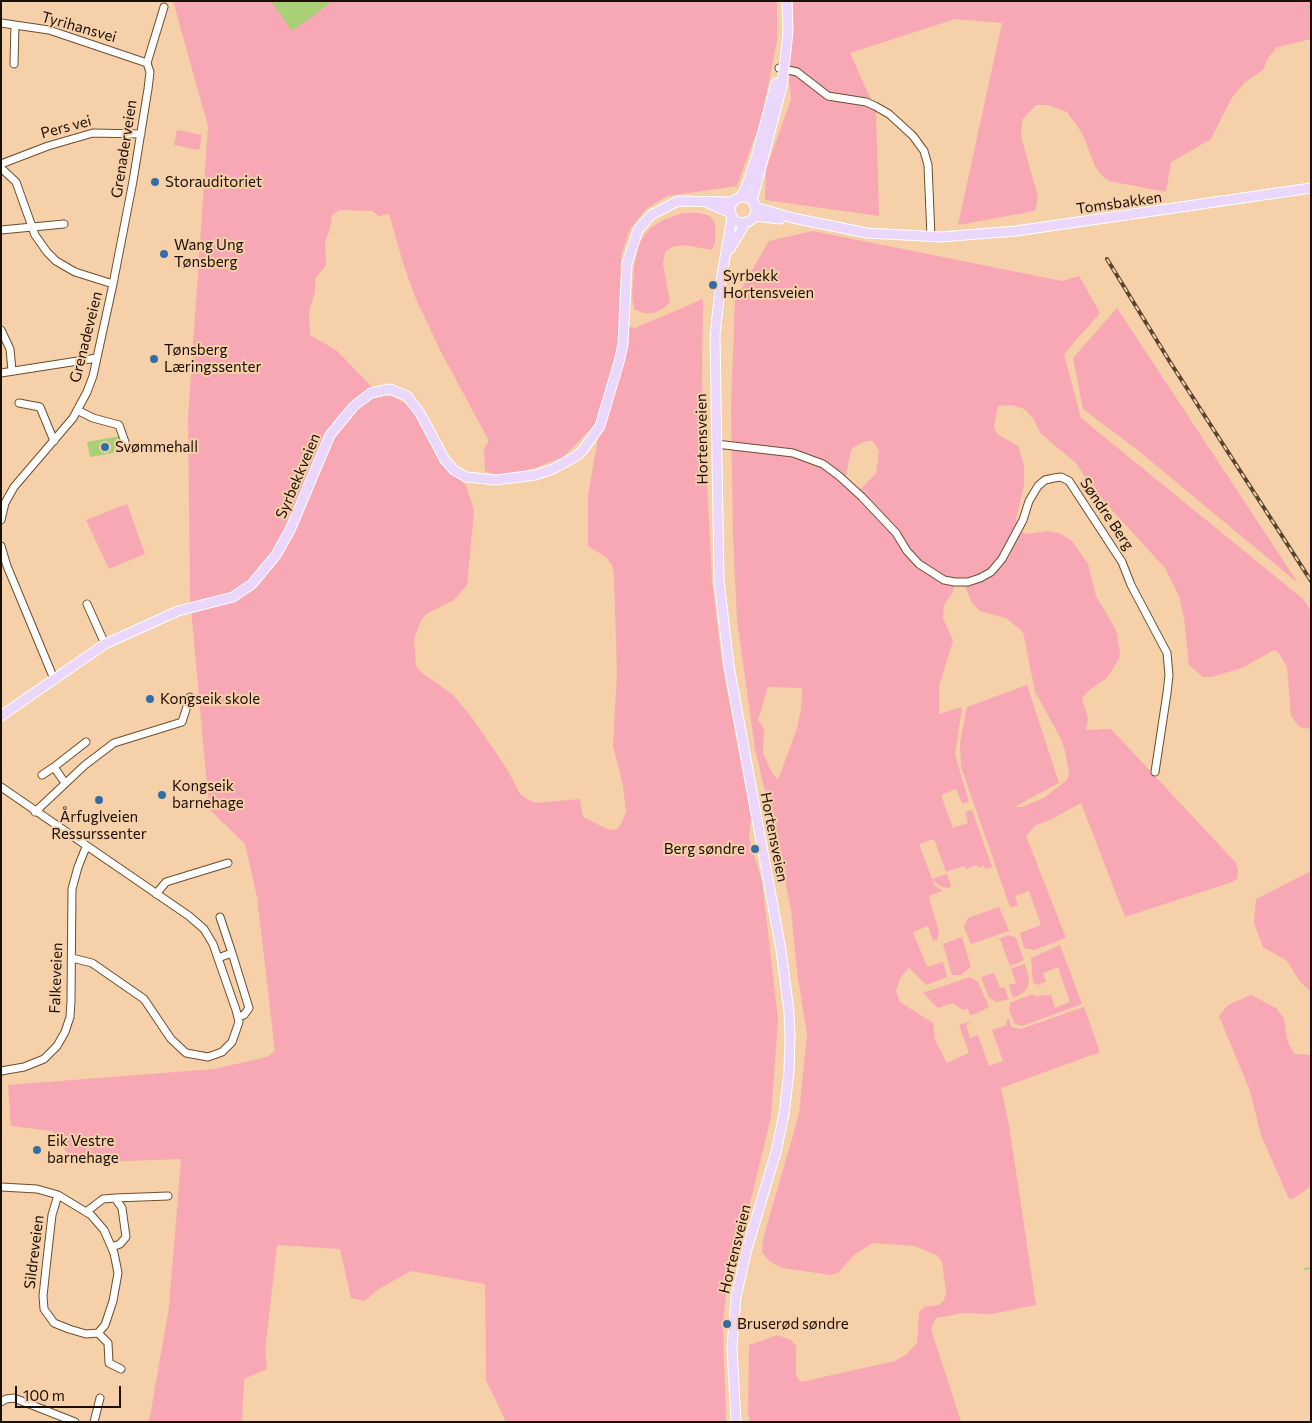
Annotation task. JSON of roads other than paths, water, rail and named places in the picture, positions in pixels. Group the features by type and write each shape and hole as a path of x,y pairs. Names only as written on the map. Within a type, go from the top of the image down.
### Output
{"main road":[{"path":"700,201 732,215 738,221 746,222 754,208 776,113 782,68 787,1"},
{"path":"736,200 745,190 782,68"},
{"name":"Tomsbakken","path":"736,200 754,208 793,218 867,233 931,237 1016,231 1311,188"},
{"name":"Syrbekkveien","path":"1,716 105,644 178,611 233,597 252,584 276,555 290,530 330,435 354,406 371,393 390,389 407,396 420,413 445,460 454,470 466,477 496,480 527,476 553,469 575,457 583,450 600,426 620,362 623,344 627,264 633,239 644,222 660,209 678,202 736,200"},
{"name":"Hortensveien","path":"736,200 732,215 728,253 721,280 715,335 719,571 723,629 781,950 789,1012 789,1072 784,1114 736,1297 732,1347 736,1422"},
{"name":"Hortensveien","path":"728,253 746,222"}],"street":[{"name":"Grenaderveien","path":"113,284 141,134 150,72 147,63 164,7"},
{"name":"Tyrihansvei","path":"1,24 56,32 147,63"},
{"path":"14,64 15,25"},
{"path":"782,68 797,72 828,96 866,102 890,114 912,136 924,151 928,165 931,237"},
{"name":"Pers vei","path":"1,166 48,146 93,133 141,134"},
{"path":"1,166 16,182 33,228 42,246 56,261 75,272 113,284"},
{"path":"1,230 64,224"},
{"name":"Grenadeveien","path":"1,520 5,503 14,487 77,410 91,382 113,284"},
{"path":"1,330 12,371"},
{"path":"1,373 97,358"},
{"path":"19,403 40,407 54,440"},
{"path":"77,410 93,418 119,425 125,442"},
{"name":"Søndre Berg","path":"716,444 793,453 823,464 862,497 896,533 907,551 919,564 944,580 955,582 968,582 980,578 991,572 1002,560 1023,520 1029,501 1038,486 1045,480 1054,478 1061,477 1069,481 1122,562 1131,585 1166,653 1168,684 1155,772"},
{"path":"1,546 4,567 54,680"},
{"path":"87,604 105,644"},
{"path":"35,812 64,784 114,743 182,722 190,697"},
{"path":"42,776 86,742"},
{"path":"54,767 64,784"},
{"path":"1,787 204,929 213,944 238,1017 237,1032 226,1049 208,1057 194,1056 178,1048 155,1013 135,992 92,963 72,958"},
{"name":"Falkeveien","path":"1,1071 31,1065 50,1055 57,1046 70,1017 72,889 86,847"},
{"path":"156,894 166,882 228,863"},
{"path":"220,917 249,1008 244,1015 238,1017"},
{"path":"218,958 232,952"},
{"path":"1,1187 38,1188 58,1195 86,1212 104,1230 112,1247 118,1273 116,1289 105,1325 98,1333 108,1343 109,1363 121,1369"},
{"name":"Sildreveien","path":"58,1195 52,1215 43,1296 44,1309 54,1323 69,1330 86,1334 98,1333"},
{"path":"86,1212 103,1199 168,1196"},
{"path":"112,1247 120,1244 126,1238 122,1208 115,1198"},
{"path":"1,1402 14,1398 74,1422"},
{"path":"94,1422 100,1398"}],"waterway":[{"path":"1305,1269 1311,1268"}],"railway":[{"path":"1107,259 1170,362 1311,581"}],"place":[{"name":"Storauditoriet","path":"155,182"},
{"name":"Wang Ung Tønsberg","path":"164,254"},
{"name":"Syrbekk Hortensveien","path":"713,285"},
{"name":"Tønsberg Læringssenter","path":"154,359"},
{"name":"Svømmehall","path":"105,447"},
{"name":"Kongseik skole","path":"150,699"},
{"name":"Kongseik barnehage","path":"162,795"},
{"name":"Årfuglveien Ressurssenter","path":"99,800"},
{"name":"Berg søndre","path":"755,849"},
{"name":"Eik Vestre barnehage","path":"37,1150"},
{"name":"Bruserød søndre","path":"727,1324"}]}
